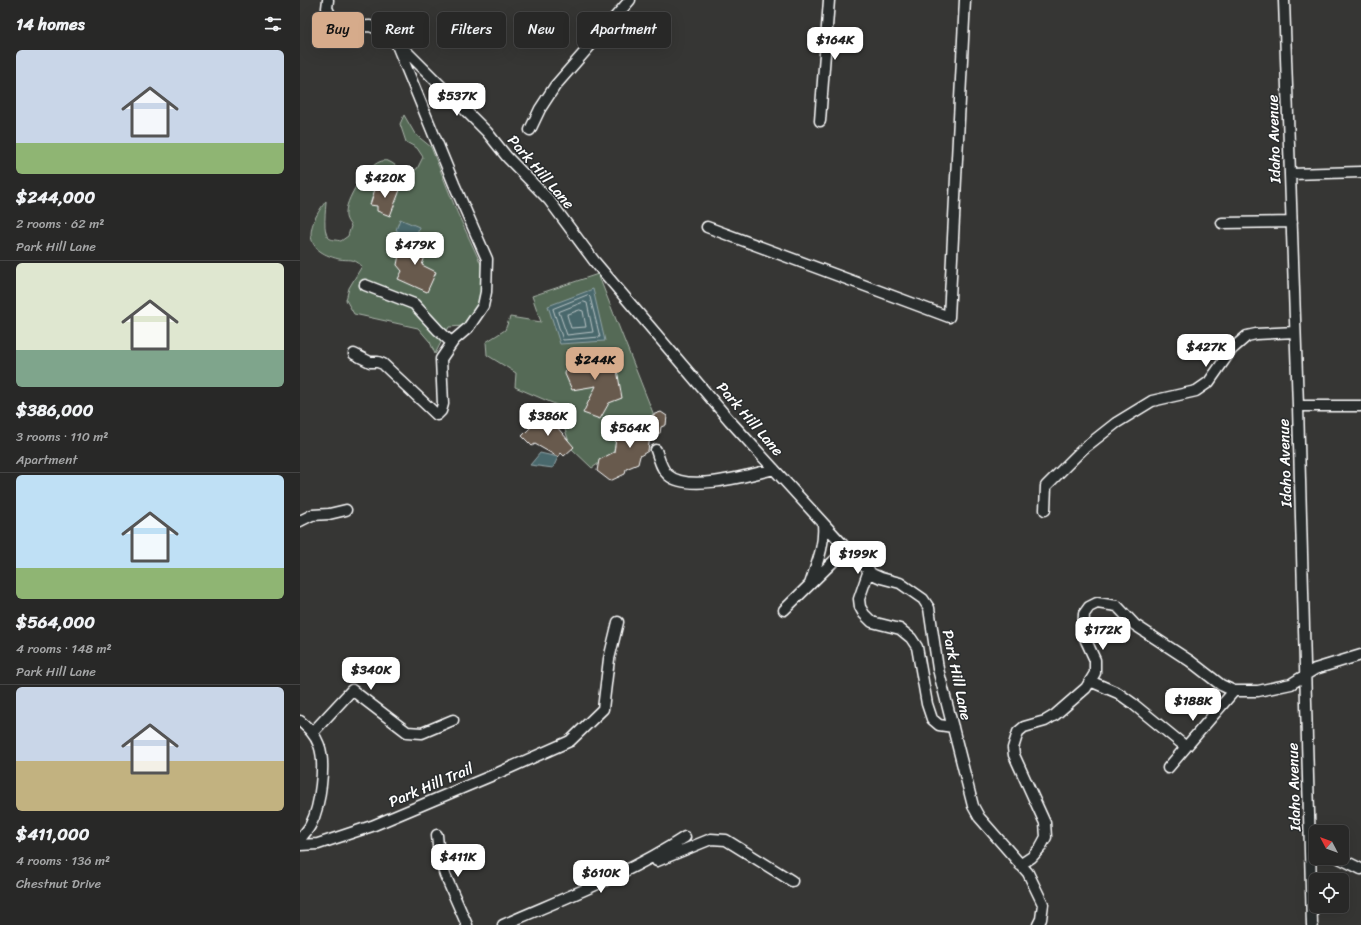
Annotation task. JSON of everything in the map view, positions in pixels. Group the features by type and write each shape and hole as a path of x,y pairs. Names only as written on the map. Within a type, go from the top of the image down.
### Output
{"street":[{"name":"Park Hill Lane","path":"328,0 327,8 334,23 346,27 372,27"},
{"path":"530,130 540,109 555,86 630,0"},
{"path":"820,121 829,0"},
{"path":"707,227 949,317 965,0"},
{"name":"Idaho Avenue","path":"1284,0 1296,332 1305,675 1312,825"},
{"path":"354,354 370,362 378,362 383,364 437,415 441,411 443,404 441,359 452,343 468,328 483,306 486,292 487,259 454,184 399,48"},
{"name":"Park Hill Lane","path":"403,48 487,132 507,157 549,200 595,262 730,421 846,549 869,570 881,578 900,583 923,599 929,608 938,669 973,806 979,816 1028,873 1043,904 1041,919 1038,925"},
{"path":"1291,174 1361,172"},
{"path":"1222,223 1292,222"},
{"path":"365,285 414,304 452,343"},
{"path":"1044,510 1046,486 1084,448 1116,423 1152,401 1196,391 1209,382 1232,349 1247,336 1256,334 1296,332"},
{"path":"1298,406 1361,406"},
{"path":"656,450 664,470 668,475 672,478 687,482 712,482 774,469"},
{"path":"300,521 312,515 329,514 346,510"},
{"path":"810,585 821,554 824,535 823,524"},
{"path":"784,610 846,549"},
{"path":"869,570 859,599 860,607 864,614 872,622 900,629 912,638 917,647 927,704 932,719 939,725 953,727"},
{"path":"1020,865 1032,857 1040,848 1046,837 1045,823 1014,755 1013,748 1018,732 1024,727 1045,721 1055,715 1086,688 1095,673 1095,660 1084,634 1084,614 1089,607 1097,603 1117,606 1135,625 1190,661 1221,685 1234,691 1258,691 1291,684 1315,669 1361,655"},
{"name":"Park Hill Trail","path":"300,845 318,844 372,826 570,741 603,709 609,659 618,622"},
{"path":"1090,681 1118,694 1132,703 1186,747"},
{"path":"313,732 352,690 407,732 422,733 453,720"},
{"path":"1168,768 1234,691"},
{"path":"300,721 313,732 320,745 322,772 316,812 311,826 300,839"},
{"path":"437,835 439,856 445,875 467,925"},
{"path":"503,925 636,866 685,837"},
{"path":"636,866 653,862 711,839 726,840 792,881"},
{"path":"1349,863 1361,869"},
{"name":"Idaho Avenue","path":"1312,925 1313,865"}],"green space":[{"path":"404,115 415,134 431,147 457,212 486,275 481,298 472,317 463,326 449,327 435,354 430,342 418,328 354,314 346,300 349,288 362,266 353,260 339,259 318,250 313,243 311,236 315,219 326,201 325,226 327,235 331,239 341,241 348,236 351,226 346,216 346,212 350,197 367,171 374,165 381,161 388,161 404,172 417,169 423,157 417,148 406,142 400,124"},
{"path":"598,274 657,423 592,468 571,448 557,405 515,387 516,373 487,355 486,342 505,330 510,317 541,322 532,296"}],"water":[{"path":"400,219 419,227 415,241 396,230"},
{"path":"593,289 605,341 560,344 548,306"},
{"path":"540,453 558,457 553,468 530,465"}],"building":[{"path":"385,185 400,190 390,216 377,211 377,206 370,205 376,186 384,189"},
{"path":"411,239 429,245 422,265 436,272 427,292 398,279 402,271 397,265 400,250 407,252"},
{"path":"603,353 616,364 622,398 609,403 600,419 583,413 596,386 572,390 565,374 568,358"},
{"path":"661,412 667,416 666,425 661,427 660,433 650,436 648,451 640,456 638,464 626,469 625,474 610,481 597,471 599,460 614,452 616,439 624,436 628,440 640,433 642,425 652,420 652,415"},
{"path":"545,413 574,447 564,456 561,453 558,457 535,444 532,446 522,436"}]}
